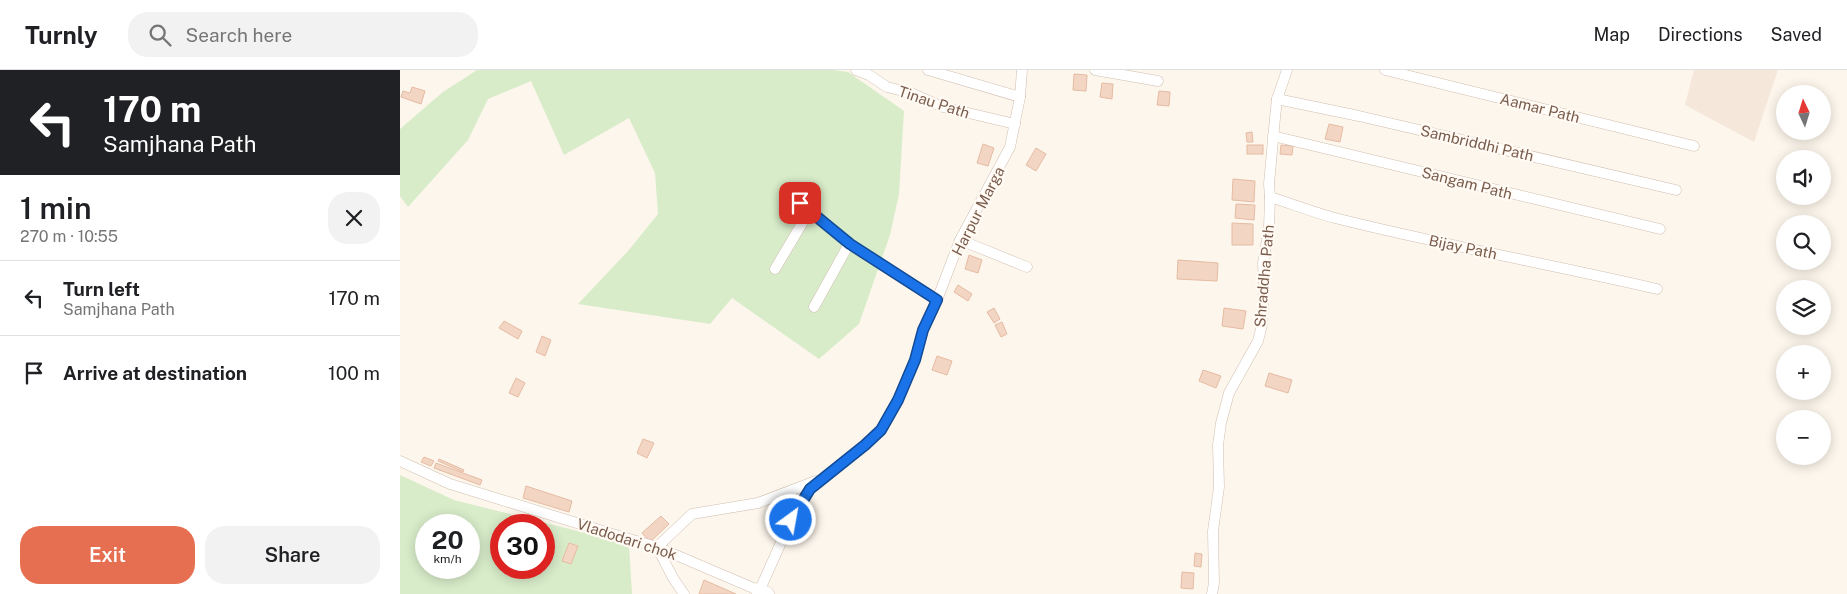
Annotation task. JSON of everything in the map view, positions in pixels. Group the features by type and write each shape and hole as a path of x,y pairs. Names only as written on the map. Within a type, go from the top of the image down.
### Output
{"street":[{"name":"Tinau Path","path":"856,70 878,75 887,86 911,93 943,107 1016,124"},
{"name":"Tinau Path","path":"928,70 1020,97"},
{"name":"Harpur Marga","path":"761,593 791,520 810,489 881,430 898,400 915,360 923,330 937,300 960,240 1010,147 1016,124 1022,70"},
{"path":"1095,70 1158,80"},
{"name":"Shraddha Path","path":"1212,594 1214,583 1213,531 1219,487 1218,454 1221,423 1229,393 1258,341 1262,325 1263,263 1269,228 1269,184 1273,136 1277,99 1287,70"},
{"name":"Aamar Path","path":"1385,70 1694,146"},
{"name":"Sambriddhi Path","path":"1277,99 1527,154 1676,190"},
{"name":"Sangam Path","path":"1273,136 1660,229"},
{"path":"789,195 850,244 937,300"},
{"name":"Bijay Path","path":"1270,196 1333,217 1454,246 1572,269 1657,289"},
{"path":"775,269 810,210"},
{"path":"960,240 1027,267"},
{"path":"814,307 850,244"},
{"name":"Vladodari chok","path":"400,461 450,484 657,547 761,593"},
{"path":"684,594 673,578 657,547 692,514 758,503 823,479"}],"shaded area":[{"path":"1694,70 1778,70 1754,142 1685,105"}],"green space":[{"path":"477,70 833,70 848,72 904,111 899,194 890,235 859,324 819,359 732,298 710,324 578,304 628,251 658,214 655,173 629,118 564,155 531,81 488,99 468,140 408,207 400,196 400,129 443,92"},
{"path":"400,475 454,500 510,514 490,514 490,579 555,579 555,525 629,544 632,594 400,594"}],"building":[{"path":"1074,74 1087,75 1086,91 1073,90"},
{"path":"1102,83 1113,84 1112,99 1100,97"},
{"path":"412,87 425,91 421,104 401,97 403,91 410,93"},
{"path":"1159,91 1170,92 1169,106 1157,105"},
{"path":"1329,124 1343,127 1340,142 1325,139"},
{"path":"1252,132 1253,142 1247,142 1246,133"},
{"path":"983,144 994,148 988,166 977,163"},
{"path":"1247,145 1263,145 1263,154 1247,154"},
{"path":"1281,145 1293,146 1292,155 1280,154"},
{"path":"1036,148 1046,154 1036,171 1026,165"},
{"path":"1233,179 1255,181 1254,202 1232,200"},
{"path":"1236,204 1255,205 1254,220 1235,218"},
{"path":"1232,223 1253,224 1253,245 1232,245"},
{"path":"969,255 982,260 978,273 965,269"},
{"path":"1178,260 1218,263 1217,281 1177,279"},
{"path":"958,285 972,294 968,301 954,292"},
{"path":"994,308 1000,319 994,323 987,312"},
{"path":"1224,308 1246,311 1243,329 1222,326"},
{"path":"504,321 522,331 518,339 499,328"},
{"path":"1002,322 1007,334 1001,337 995,325"},
{"path":"542,336 551,340 545,356 536,352"},
{"path":"937,356 952,361 947,375 932,370"},
{"path":"1203,370 1221,376 1216,388 1199,381"},
{"path":"1269,373 1292,380 1288,393 1265,386"},
{"path":"516,378 525,383 518,397 509,393"},
{"path":"643,439 654,443 647,458 637,453"},
{"path":"424,457 434,461 431,466 421,462"},
{"path":"439,459 464,470 463,472 438,461"},
{"path":"436,463 482,480 480,485 434,468"},
{"path":"526,486 572,501 569,512 523,498"},
{"path":"661,516 669,524 650,542 642,533"},
{"path":"569,543 578,546 571,564 562,561"},
{"path":"1195,553 1202,554 1201,567 1194,566"},
{"path":"1182,572 1194,573 1193,589 1181,588"},
{"path":"704,580 736,594 699,594"}],"route":[{"path":"791,520 810,489 881,430 898,400 915,360 923,330 937,300 850,244 800,203"}]}
